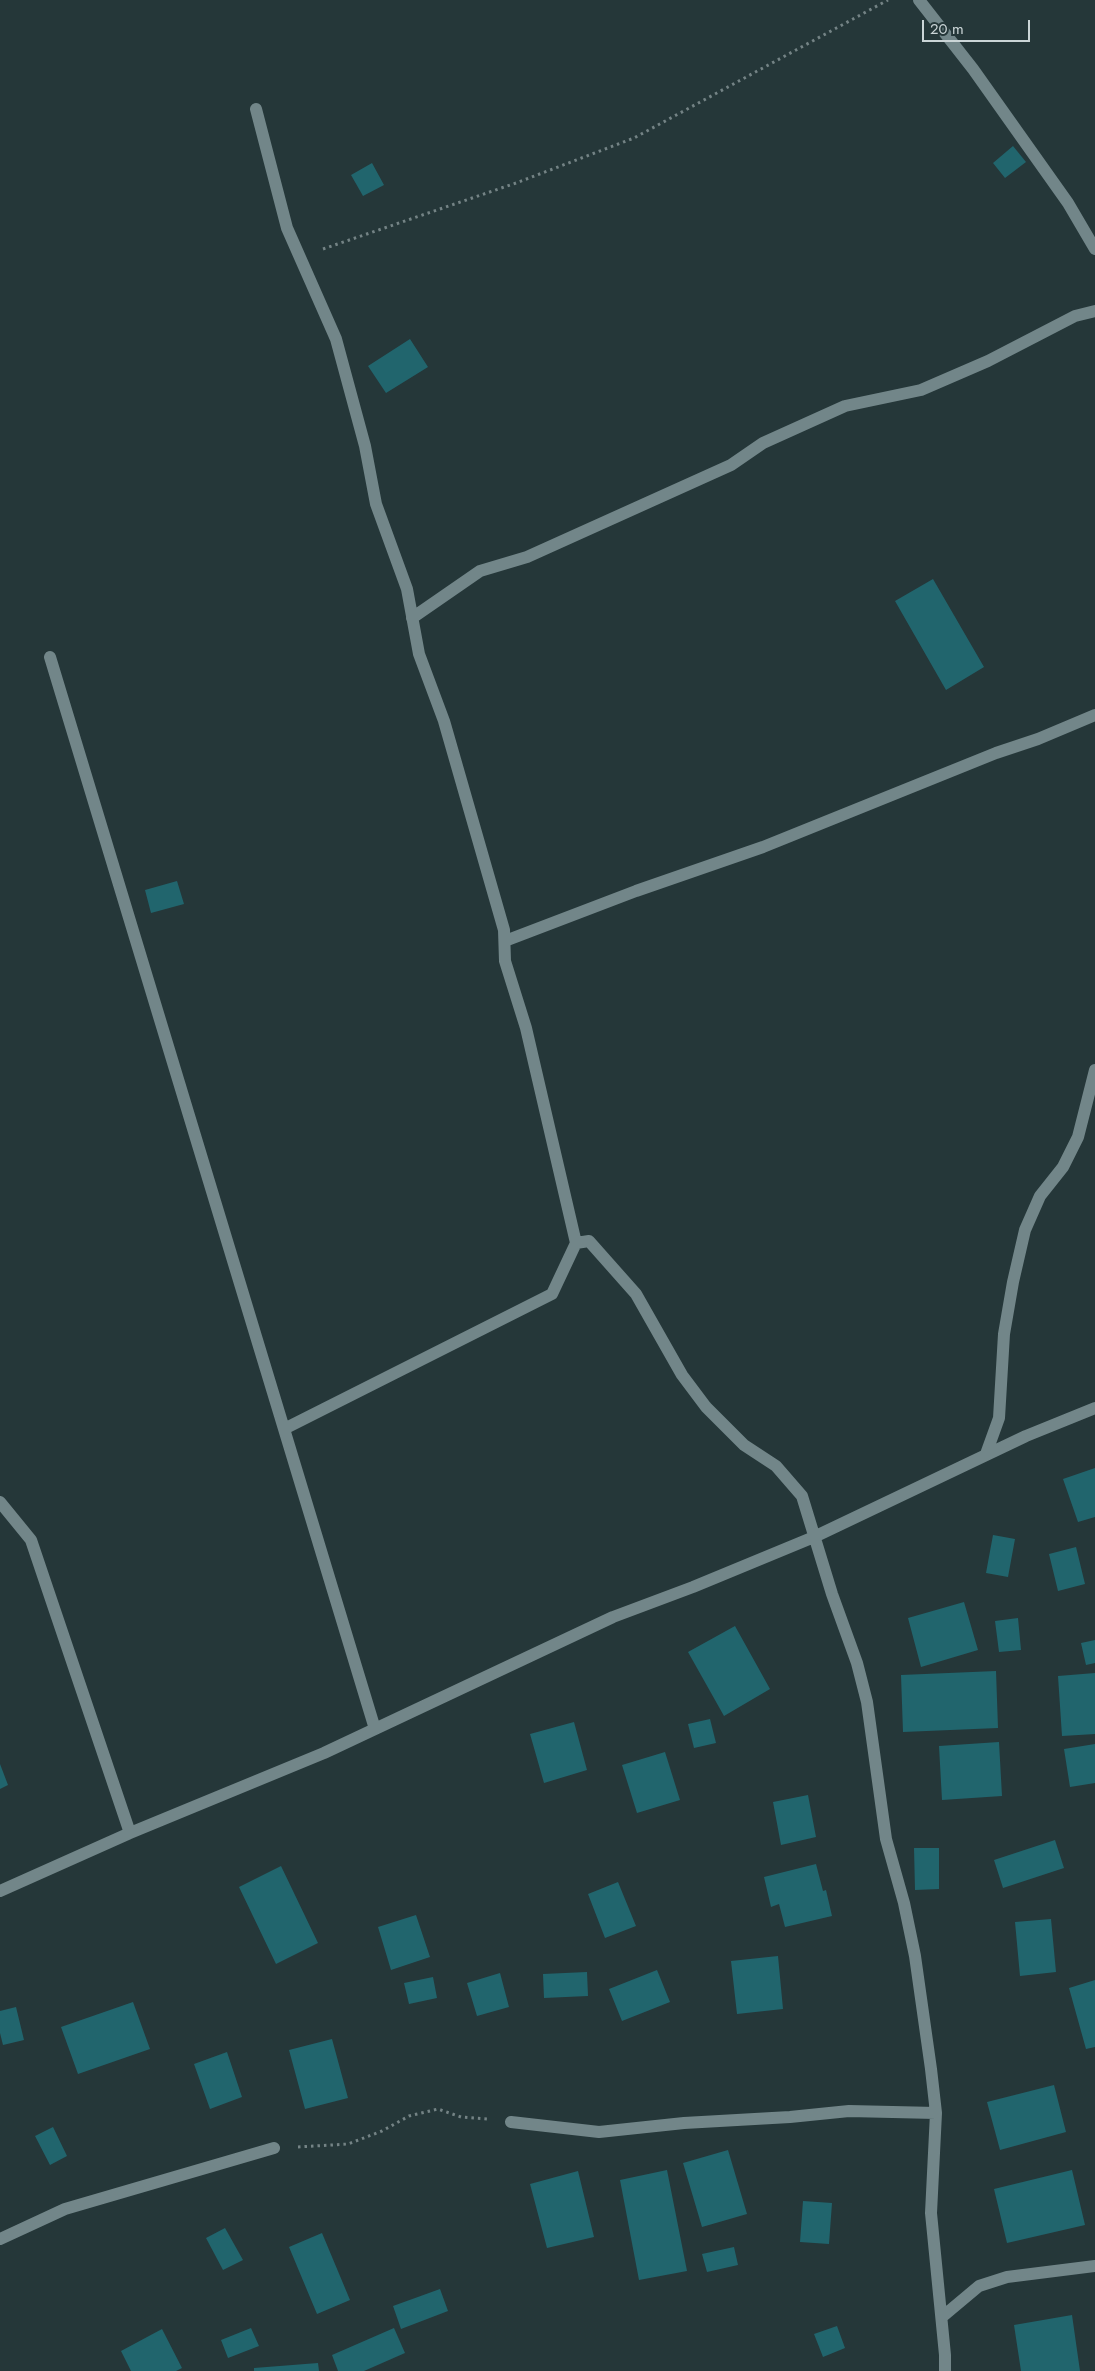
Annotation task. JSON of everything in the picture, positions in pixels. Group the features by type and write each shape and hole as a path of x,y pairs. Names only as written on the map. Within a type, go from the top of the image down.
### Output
{"street":[{"path":"920,0 973,69 1068,203 1095,249"},
{"path":"256,109 287,228 336,339 365,446 376,504 407,589 419,654 444,721 504,930 505,961 526,1028 576,1243 552,1294 284,1429"},
{"path":"412,618 480,571 527,557 731,465 763,443 845,406 921,390 988,361 1075,316 1095,311"},
{"path":"50,657 375,1730"},
{"path":"505,941 627,894 762,847 1095,715"},
{"path":"986,1454 999,1418 1004,1334 1025,1230 1040,1196 1063,1167 1078,1137 1095,1070"},
{"path":"576,1243 589,1241 636,1294 682,1375 706,1407 744,1445 776,1466 802,1496 814,1537 858,1663 868,1702 886,1839 904,1903 915,1956 936,2113 931,2213 942,2317 945,2371"},
{"path":"0,1891 130,1833 254,1784 375,1730 613,1616 693,1587 814,1537 986,1454 1086,1410 1095,1408"},
{"path":"0,1502 31,1540 130,1833"},
{"path":"511,2122 599,2132 684,2123 790,2117 849,2111 936,2113"},
{"path":"0,2239 65,2209 274,2148"},
{"path":"942,2317 979,2286 1007,2278 1095,2266"}],"path":[{"path":"299,257 516,183 634,138 888,0"},
{"path":"274,2148 348,2144 382,2131 409,2116 438,2109 461,2117 511,2122"}],"building":[{"path":"1013,146 1026,162 1005,178 993,163"},
{"path":"372,163 384,185 363,196 351,175"},
{"path":"410,339 428,367 386,393 368,366"},
{"path":"933,579 984,667 946,690 895,601"},
{"path":"177,881 184,904 151,913 145,890"},
{"path":"1095,1468 1095,1517 1078,1522 1063,1479"},
{"path":"993,1535 1015,1539 1008,1577 986,1573"},
{"path":"1076,1547 1085,1584 1058,1591 1049,1554"},
{"path":"964,1602 978,1650 921,1667 908,1618"},
{"path":"1018,1618 1021,1650 999,1652 995,1621"},
{"path":"735,1626 770,1689 724,1716 688,1652"},
{"path":"1095,1640 1095,1663 1086,1665 1081,1643"},
{"path":"996,1671 998,1728 903,1732 901,1675"},
{"path":"1095,1673 1095,1734 1062,1736 1058,1676"},
{"path":"710,1719 716,1743 694,1748 688,1724"},
{"path":"574,1722 587,1770 544,1783 530,1734"},
{"path":"999,1742 1002,1796 942,1800 939,1746"},
{"path":"1095,1744 1095,1783 1070,1787 1064,1749"},
{"path":"665,1752 680,1800 637,1813 622,1765"},
{"path":"0,1764 8,1785 0,1789"},
{"path":"808,1795 816,1837 781,1845 773,1802"},
{"path":"1055,1840 1064,1868 1003,1888 994,1860"},
{"path":"914,1848 939,1848 939,1889 915,1890"},
{"path":"816,1864 823,1891 826,1890 832,1916 785,1927 779,1904 771,1907 764,1877"},
{"path":"281,1866 318,1943 276,1964 239,1887"},
{"path":"618,1882 636,1926 605,1938 588,1894"},
{"path":"416,1915 430,1957 391,1970 378,1927"},
{"path":"1051,1919 1056,1972 1020,1976 1015,1922"},
{"path":"778,1956 783,2009 737,2014 731,1961"},
{"path":"657,1970 670,2002 622,2021 609,1989"},
{"path":"587,1972 588,1996 544,1998 543,1974"},
{"path":"500,1973 509,2007 477,2016 467,1983"},
{"path":"433,1977 437,1998 409,2004 404,1983"},
{"path":"1095,1980 1095,2047 1086,2049 1069,1988"},
{"path":"133,2002 150,2049 78,2074 61,2027"},
{"path":"16,2007 24,2040 3,2045 0,2033 0,2011"},
{"path":"332,2039 348,2098 305,2109 289,2050"},
{"path":"227,2052 242,2097 210,2109 194,2064"},
{"path":"1054,2085 1066,2132 1000,2150 987,2102"},
{"path":"53,2127 67,2156 50,2165 35,2136"},
{"path":"728,2150 747,2214 702,2227 683,2163"},
{"path":"667,2170 687,2271 639,2280 620,2180"},
{"path":"1072,2170 1085,2225 1007,2243 994,2189"},
{"path":"578,2171 594,2237 547,2248 530,2184"},
{"path":"803,2201 832,2203 829,2244 800,2242"},
{"path":"225,2228 243,2260 223,2270 206,2238"},
{"path":"322,2233 350,2300 317,2314 289,2247"},
{"path":"734,2247 738,2265 707,2272 702,2254"},
{"path":"440,2289 448,2311 401,2329 393,2306"},
{"path":"1072,2315 1080,2371 1021,2371 1014,2325"},
{"path":"837,2326 845,2348 823,2357 814,2334"},
{"path":"251,2328 259,2346 228,2358 221,2340"},
{"path":"394,2328 405,2353 364,2371 338,2371 332,2355"},
{"path":"162,2329 182,2368 176,2371 131,2371 121,2351"},
{"path":"318,2363 319,2371 254,2371 254,2368"}]}
